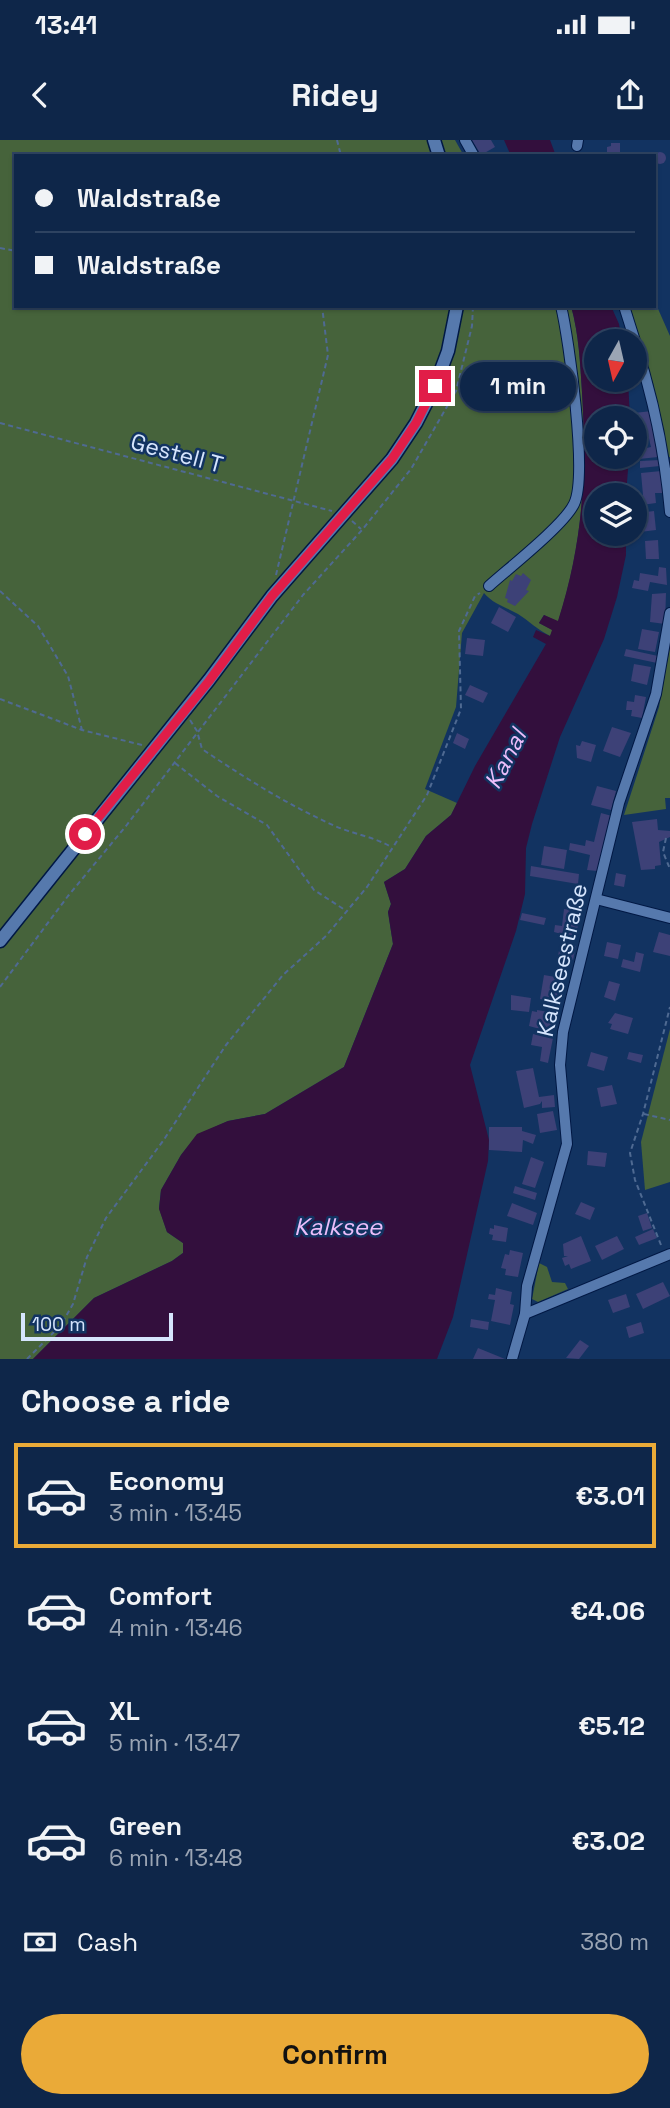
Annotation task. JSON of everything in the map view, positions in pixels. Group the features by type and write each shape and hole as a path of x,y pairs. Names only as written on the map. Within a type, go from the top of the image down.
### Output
{"street":[{"path":"0,941 272,596 392,459 416,423 444,363 457,308"},
{"path":"489,586 562,520 575,503 578,476 573,369 561,308"},
{"path":"625,308 631,329"},
{"path":"648,382 667,481 670,512"},
{"name":"Kalkseestraße","path":"512,1359 525,1314 527,1286 567,1144 560,1065 563,1032 619,803 656,694 670,613"},
{"path":"596,899 670,918"},
{"path":"525,1314 668,1255"}],"path":[{"path":"272,596 328,355 322,308"},
{"path":"0,987 303,595 362,530 411,469 456,391 472,326 473,308"},
{"name":"Gestell T","path":"0,423 345,515"},
{"path":"345,515 362,530"},
{"path":"27,1359 61,1325 106,1218 163,1141 226,1045 283,975 326,936 367,887 427,795 461,709 459,631 475,596 489,586"},
{"path":"0,591 38,626 68,676 82,730"},
{"path":"0,699 82,730 153,748"},
{"path":"183,712 197,731 202,750 278,798 359,836 383,842 392,848"},
{"path":"174,762 217,796 267,825 314,890 346,910"},
{"path":"666,838 663,852 670,869"},
{"path":"668,1255 635,1180 629,1153 643,1114 670,1007"},
{"path":"643,1114 670,1120"}],"green space":[{"path":"0,140 455,140 463,154 14,154 14,308 571,308 579,349 584,451 578,536 566,593 558,622 544,615 539,623 553,630 550,636 484,593 462,633 456,707 425,789 457,803 451,815 426,836 405,869 384,882 391,904 388,912 393,944 344,1067 265,1114 228,1121 197,1135 181,1155 161,1190 159,1208 167,1232 183,1243 183,1253 172,1261 94,1298 33,1359 0,1359"},
{"path":"656,304 670,336 670,457 667,457 648,368 648,329 635,329 628,308 656,308"},
{"path":"670,646 670,798 665,798 666,809 624,815 659,707"},
{"path":"670,1029 670,1182 645,1190 641,1142"},
{"path":"539,1263 547,1267 552,1282 565,1283 568,1289 538,1302 532,1299"}],"water":[{"path":"504,140 550,140 555,154 510,154"},
{"name":"Kalksee","path":"571,308 612,308 620,329 584,329 584,392 629,392 629,406 584,406 584,451 583,422 581,370"},
{"name":"Kalksee","path":"584,451 584,469 628,469 627,483 584,483 584,546 626,546 626,555 604,639 560,737 532,824 526,848 525,894 516,931 470,1065 489,1140 488,1161 453,1317 437,1359 33,1359 94,1298 172,1261 183,1253 183,1243 167,1232 159,1209 161,1190 181,1155 197,1134 228,1121 265,1114 344,1067 393,944 388,912 391,904 384,882 405,869 426,836 451,815 475,766 546,644 533,637 536,630 550,636 552,630 539,623 544,615 558,621 578,536"}],"building":[{"path":"472,140 491,140 495,147 480,154"},
{"path":"611,143 620,143 620,154 607,154 607,147 611,146"},
{"path":"655,153 665,153 665,163 656,163"},
{"path":"652,411 658,457 647,458 647,448 651,447 647,433 647,412"},
{"path":"660,460 660,466 647,467 647,461"},
{"path":"661,471 663,493 655,493 656,503 647,504 647,483 642,483 641,473"},
{"path":"654,511 656,530 647,531 647,512"},
{"path":"658,540 659,559 646,559 647,541"},
{"path":"659,567 666,568 667,585 650,582 648,591 632,588 634,580 639,581 640,573 658,576"},
{"path":"523,573 531,580 526,590 529,591 515,606 505,598 510,580 512,581 516,574 521,576"},
{"path":"666,593 665,624 650,622 652,594"},
{"path":"499,607 516,617 508,632 491,623"},
{"path":"642,629 659,632 655,652 638,649"},
{"path":"467,638 485,640 483,656 465,654"},
{"path":"626,649 658,656 657,663 624,656"},
{"path":"634,664 651,667 647,685 631,681"},
{"path":"470,685 488,693 483,703 465,695"},
{"path":"635,695 646,697 642,718 631,716 632,710 626,710 627,701 634,702"},
{"path":"612,727 631,733 620,757 603,751"},
{"path":"457,733 469,739 465,749 453,743"},
{"path":"582,741 596,745 591,762 577,758 576,745 580,746"},
{"path":"597,786 616,791 611,810 591,805"},
{"path":"601,813 612,816 602,857 597,871 587,870 590,855 569,850 570,843 585,846 586,840 594,842"},
{"path":"657,819 658,830 670,831 670,837 659,842 661,865 655,866 655,869 641,870 632,822"},
{"path":"544,846 567,850 564,869 541,865"},
{"path":"531,866 579,874 578,884 530,876"},
{"path":"616,873 626,875 624,887 614,885"},
{"path":"564,909 580,911 576,938 554,932 555,925 562,926"},
{"path":"522,913 546,918 544,925 520,920"},
{"path":"659,932 670,935 670,956 653,952"},
{"path":"607,942 621,945 618,959 604,956"},
{"path":"564,943 576,946 573,960 558,956 560,945 564,946"},
{"path":"636,952 644,954 640,972 621,967 623,959 634,962"},
{"path":"544,975 561,978 556,1002 540,999"},
{"path":"609,981 620,984 615,1001 604,997"},
{"path":"511,995 531,998 529,1012 511,1010"},
{"path":"532,1011 555,1013 551,1032 529,1026"},
{"path":"615,1013 633,1018 628,1034 610,1029 612,1024 608,1023"},
{"path":"533,1034 553,1038 548,1063 540,1061 542,1047 531,1045"},
{"path":"591,1052 608,1057 604,1071 587,1066"},
{"path":"629,1052 643,1055 641,1063 627,1059"},
{"path":"533,1068 539,1097 554,1095 555,1107 542,1108 542,1101 524,1108 516,1071"},
{"path":"612,1085 617,1104 601,1107 597,1088"},
{"path":"553,1111 557,1130 540,1133 537,1114"},
{"path":"489,1127 522,1127 522,1131 536,1135 533,1144 523,1140 522,1152 489,1150"},
{"path":"588,1151 607,1153 605,1167 587,1165"},
{"path":"531,1157 544,1162 535,1188 522,1184"},
{"path":"515,1186 537,1193 535,1200 513,1193"},
{"path":"581,1202 595,1208 590,1220 575,1214"},
{"path":"512,1203 537,1213 533,1225 507,1216"},
{"path":"647,1213 652,1228 643,1231 638,1216"},
{"path":"494,1225 508,1228 506,1242 492,1240 493,1235 489,1234"},
{"path":"653,1229 657,1238 639,1245 635,1237"},
{"path":"581,1236 591,1261 571,1269 569,1264 565,1266 562,1258 568,1256 564,1256 563,1244"},
{"path":"617,1236 624,1249 602,1260 595,1246"},
{"path":"510,1250 523,1253 518,1277 505,1275 506,1269 501,1268 505,1254 509,1255"},
{"path":"663,1282 670,1296 643,1309 636,1294"},
{"path":"496,1288 512,1292 510,1304 514,1305 510,1325 491,1321 495,1300 488,1299 489,1294 495,1295"},
{"path":"626,1294 630,1307 613,1313 608,1300"},
{"path":"471,1319 489,1322 488,1330 470,1327"},
{"path":"641,1322 644,1333 629,1338 626,1327"},
{"path":"580,1340 589,1346 579,1359 566,1358"},
{"path":"478,1348 505,1359 473,1359"}],"route":[{"path":"85,834 209,681 272,596 392,459 416,423 435,386"}],"water label":[{"name":"Kanal","path":"505,759"}]}
